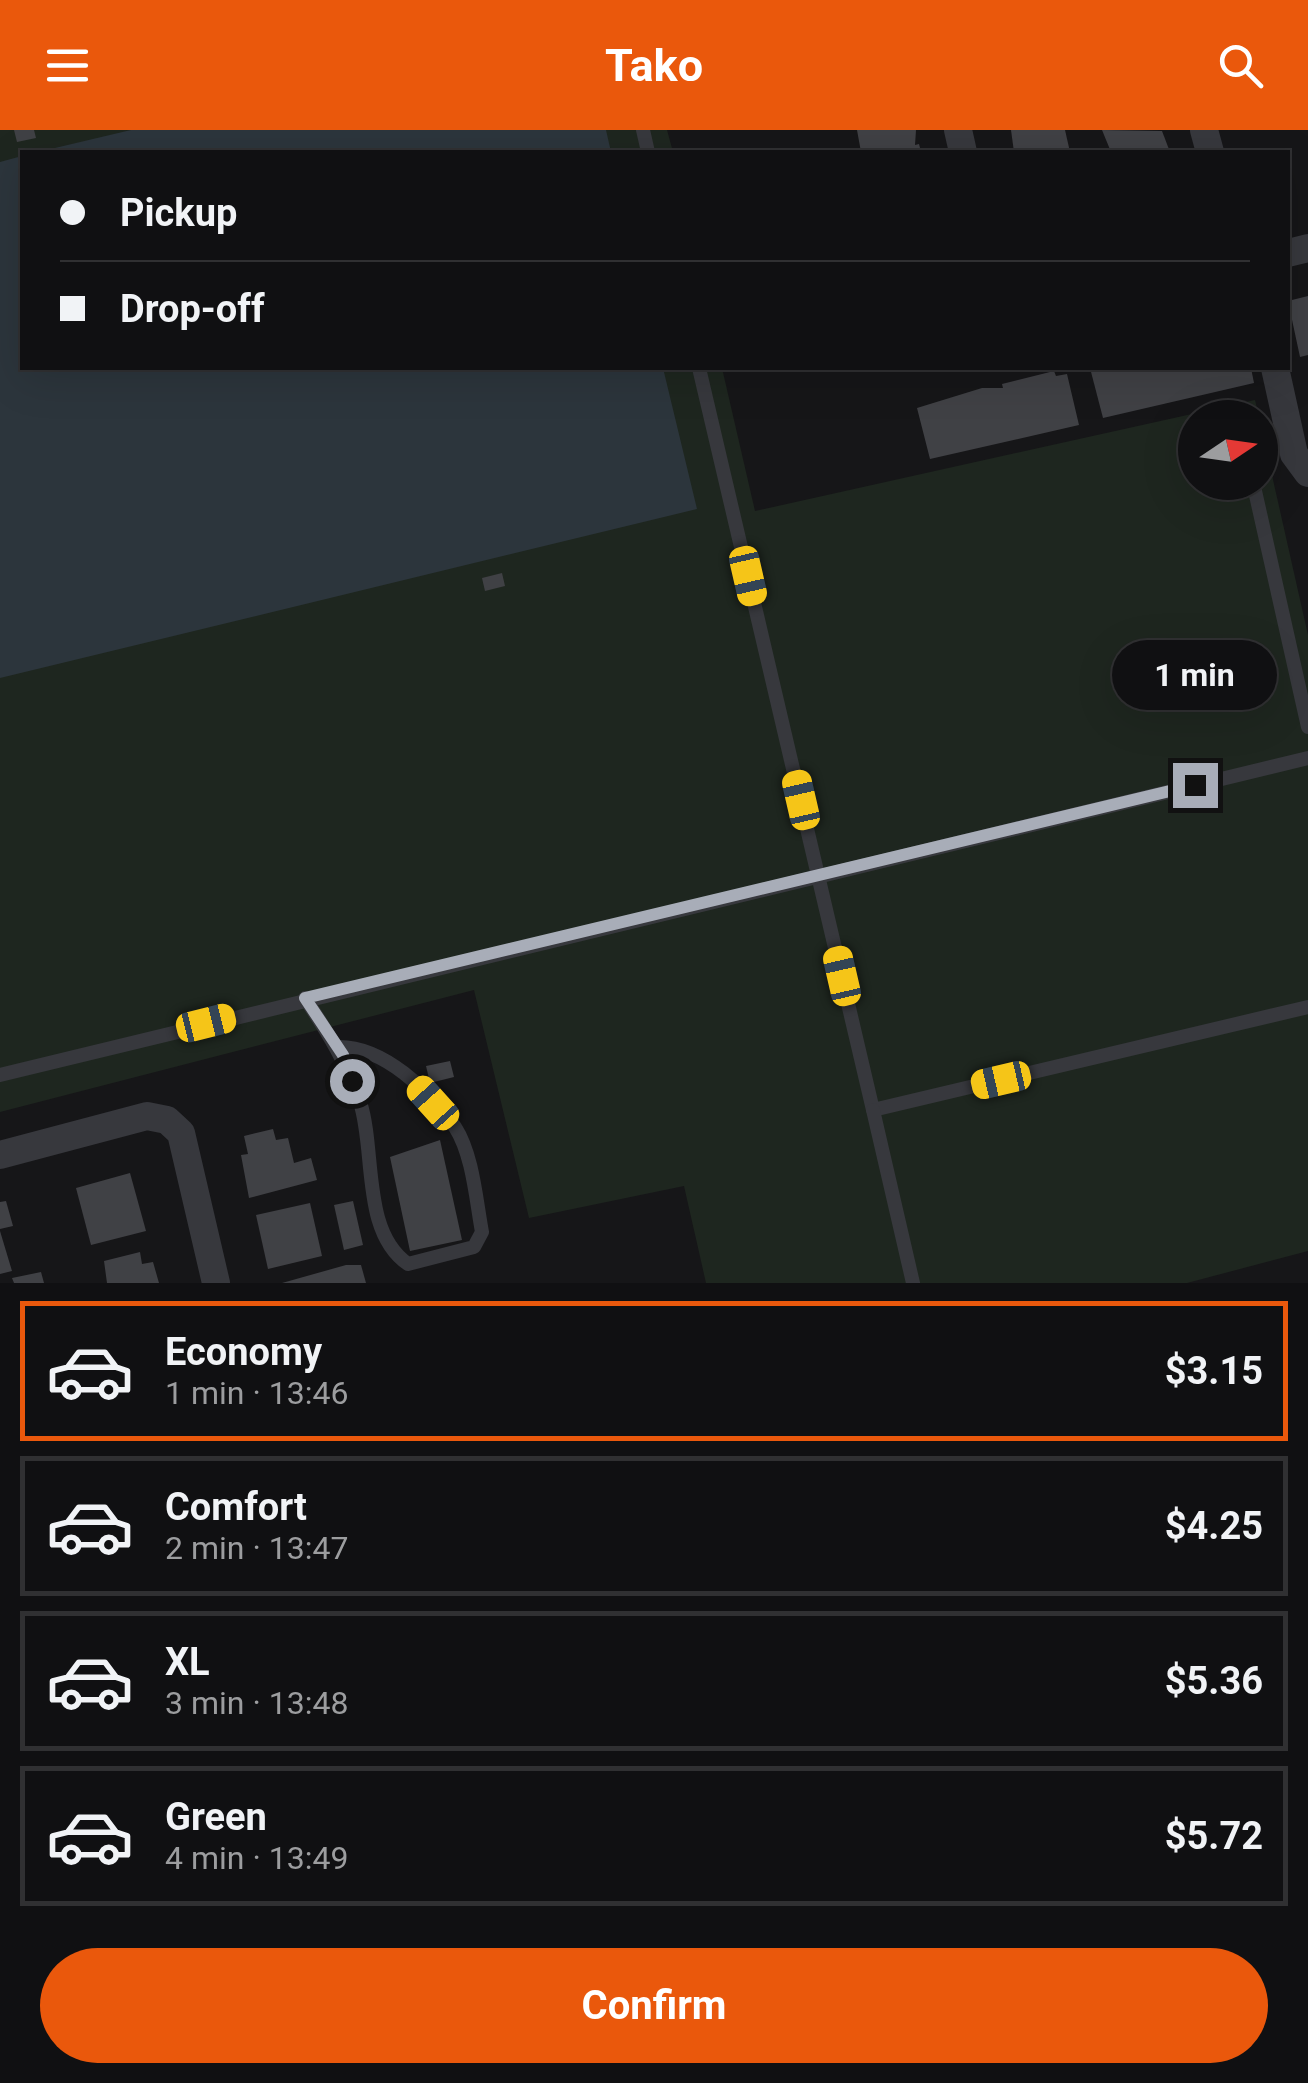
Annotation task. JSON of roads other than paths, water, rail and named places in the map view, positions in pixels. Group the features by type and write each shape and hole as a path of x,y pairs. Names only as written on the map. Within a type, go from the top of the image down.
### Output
{"street":[{"path":"1275,370 1294,454 1308,474"},
{"path":"0,1155 147,1116 172,1122 182,1135 216,1283"}],"lane":[{"path":"700,370 913,1283"},
{"path":"1257,500 1308,727"},
{"path":"0,1075 1308,758"},
{"path":"305,998 338,1047 362,1107 379,1225 396,1256 408,1264 474,1247 482,1232 472,1176 456,1129 410,1078 369,1052 338,1047"},
{"path":"873,1110 1308,1008"}]}
